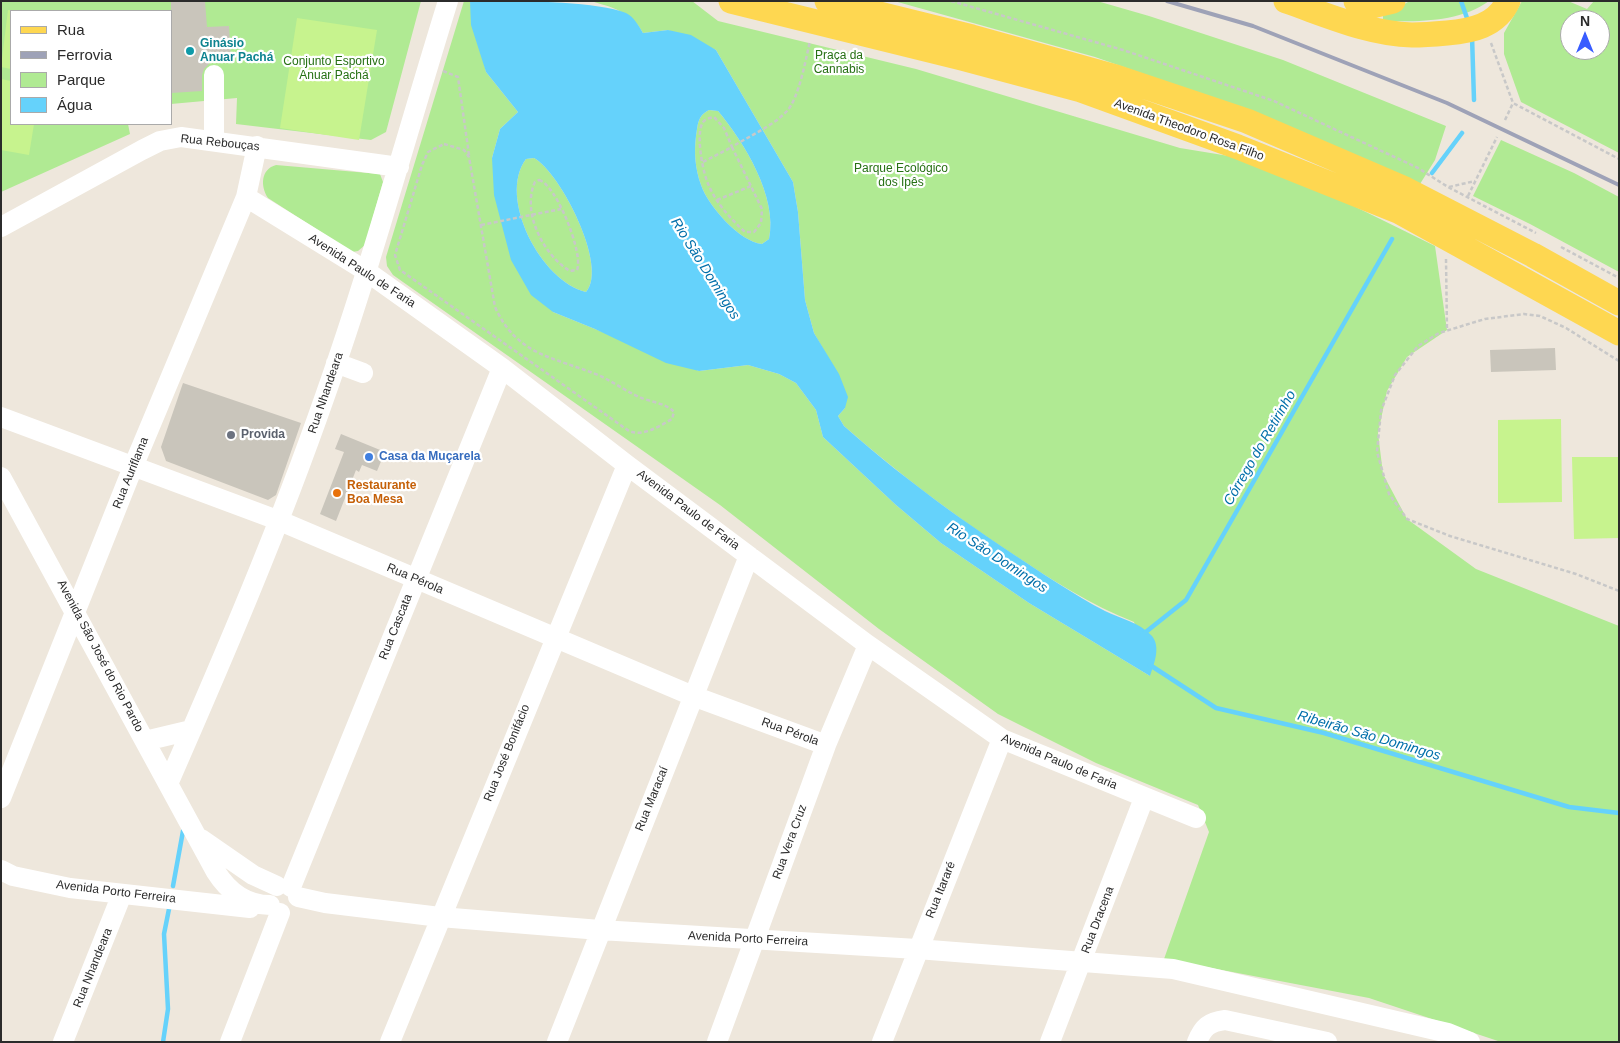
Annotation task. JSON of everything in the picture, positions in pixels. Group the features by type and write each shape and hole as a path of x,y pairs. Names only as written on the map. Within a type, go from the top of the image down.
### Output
{"main road":[{"path":"1286,1 1360,27 1386,33 1413,35 1478,28 1497,16 1508,1"},
{"path":"1356,1 1376,5 1393,1"},
{"name":"Avenida Theodoro Rosa Filho","path":"740,2 820,8 972,37 1107,74 1247,121 1405,189 1533,255 1619,303"},
{"name":"Avenida Theodoro Rosa Filho","path":"820,8 962,58 1081,90 1238,147 1400,212 1619,333"},
{"path":"1187,128 1194,104"},
{"path":"1238,147 1247,121"},
{"path":"1521,278 1533,255"}],"street":[{"name":"Rua Nhandeara","path":"168,784 280,521 336,363 366,271 448,4"},
{"path":"214,75 214,141"},
{"name":"Rua Rebouças","path":"1,228 160,141 181,137 399,167"},
{"name":"Rua Auriflama","path":"1,798 133,466 246,197 256,146"},
{"name":"Avenida Paulo de Faria","path":"246,197 366,271 502,368 627,465 868,645 1002,739 1196,818"},
{"path":"336,363 363,373"},
{"name":"Rua Cascata","path":"230,1042 282,899 502,368"},
{"name":"Rua Pérola","path":"1,417 280,521 693,696 826,745"},
{"name":"Rua José Bonifácio","path":"390,1042 440,916 627,465"},
{"name":"Avenida São José do Rio Pardo","path":"1,477 76,611 216,872 224,885 234,894"},
{"name":"Rua Maracaí","path":"557,1042 749,556"},
{"name":"Rua Vera Cruz","path":"717,1042 826,745 868,645"},
{"path":"145,741 191,730"},
{"name":"Rua Itararé","path":"882,1042 917,949 1002,739"},
{"name":"Rua Dracena","path":"1050,1042 1144,798"},
{"name":"Avenida São José do Rio Pardo","path":"197,836 282,899"},
{"name":"Avenida Porto Ferreira","path":"1,870 13,876 70,888 202,901 282,899 440,916 600,930 917,949 1173,969 1448,1033 1470,1042"},
{"name":"Avenida Porto Ferreira","path":"202,901 251,889 282,899"},
{"name":"Rua Nhandeara","path":"63,1042 122,894"},
{"path":"1197,1042 1202,1030 1211,1022 1225,1020 1327,1042"}],"path":[{"path":"951,1 1123,50 1274,101 1418,168 1448,187 1468,196 1497,137"},
{"path":"703,162 732,147 789,110 796,94 820,8"},
{"path":"1478,28 1513,104 1619,159"},
{"path":"430,66 458,77 469,157 495,307 505,326 512,334 547,357 614,381 640,397 670,407 674,412 672,419 642,433 636,434 629,431 400,270 394,255 428,152 444,144 464,150 469,157"},
{"path":"1505,120 1513,104"},
{"path":"714,116 724,128 732,147 762,209 761,223 754,232 744,232 726,214 708,185 700,148 701,125 707,118 714,116"},
{"path":"539,180 548,185 561,209 580,259 577,270 570,271 564,268 553,256 539,234 532,214 530,193 534,182 539,180"},
{"path":"1448,187 1470,184 1476,180"},
{"path":"718,200 751,186"},
{"path":"481,225 561,209"},
{"path":"1446,237 1447,330"},
{"path":"1619,361 1566,328 1540,316 1524,314 1505,315 1462,324 1418,346 1407,357 1395,375 1381,411 1377,452 1389,494 1406,519 1422,526 1576,574 1619,591"}],"green space":[{"name":"Conjunto Esportivo Anuar Pachá","path":"1,1 421,1 386,132 371,140 236,124 237,98 172,104 172,10 10,10 10,125 128,125 130,134 1,192"},
{"path":"464,1 470,1 486,72 518,112 500,129 492,158 553,312 699,371 748,365 779,374 796,383 816,410 823,437 896,505 941,543 1029,603 1150,676 1134,622 1072,592 991,540 906,478 844,426 838,416 845,408 826,354 814,333 805,300 798,212 793,182 716,50 668,30 643,33 633,20 621,11 590,1 692,1 718,21 916,69 1180,148 1235,157 1305,182 1435,246 1447,330 1407,357 1387,391 1378,433 1383,474 1407,519 1476,569 1619,626 1619,1042 1501,1042 1369,998 1164,959 1209,832 1198,805 1096,763 998,714 879,629 720,505 393,275 387,266 386,257"},
{"path":"894,1 1097,1 1283,60 1446,126 1435,160 1420,184 1252,112 1095,57"},
{"path":"1410,1 1489,1 1478,8 1452,17 1424,21 1383,21 1383,15"},
{"path":"1522,1 1568,1 1587,9 1594,1 1619,1 1619,153 1521,102 1504,54 1504,33"},
{"path":"8,10 10,10 10,69 1,67"},
{"path":"297,18 377,30 359,140 280,128"},
{"path":"1,79 10,81 10,125 34,125 29,155 1,150"},
{"path":"709,110 718,111 738,138 757,171 764,188 770,223 769,239 762,244 744,237 726,222 710,203 701,185 697,173 696,136 700,118"},
{"path":"1501,140 1574,173 1619,197 1619,272 1473,196"},
{"path":"534,158 545,167 568,200 587,242 591,262 591,280 586,292 570,285 554,272 540,256 521,216 517,195 518,176 526,159"},
{"path":"276,165 380,174 383,182 365,245 358,251 352,252 268,198 265,193 263,178 267,170"},
{"path":"1561,419 1562,502 1498,503 1498,420"},
{"path":"1572,457 1619,457 1619,538 1574,539"}],"water":[{"name":"Rio São Domingos","path":"470,1 573,3 626,13 634,19 643,33 668,30 691,35 716,50 793,182 798,212 805,300 814,333 839,374 848,397 845,408 838,416 844,426 922,490 1002,547 1087,601 1147,631 1155,640 1156,645 1156,656 1150,676 1029,603 941,543 896,505 823,437 816,410 796,383 779,374 748,365 699,371 666,363 595,329 553,312 531,295 511,260 494,195 492,158 500,129 518,112 486,72 471,25","holes":["709,110 718,111 738,138 757,171 764,188 770,223 769,239 762,244 744,237 726,222 710,203 701,185 697,173 696,136 700,118","534,158 545,167 568,200 587,242 591,262 591,280 586,292 570,285 554,272 540,256 521,216 517,195 518,176 526,159"]}],"building":[{"name":"Ginásio Anuar Pachá","path":"171,1 205,1 207,27 229,26 231,58 209,59 209,64 204,69 202,75 202,91 172,93"},
{"path":"1555,348 1556,370 1491,372 1490,350"},
{"name":"Provida","path":"183,383 301,423 276,495 268,500 166,461 161,447"},
{"path":"341,434 385,452 377,471 362,465 359,472 356,470 336,521 320,514 344,452 335,449"}],"waterway":[{"path":"1461,1 1468,21"},
{"path":"1472,36 1474,100"},
{"path":"1432,173 1462,133"},
{"name":"Córrego do Retirinho","path":"1142,635 1186,600 1392,239"},
{"name":"Ribeirão São Domingos","path":"1150,665 1216,708 1324,733 1569,807 1619,813"},
{"path":"173,886 183,831"},
{"path":"163,1042 168,1009 164,934 170,904"}],"railway":[{"path":"1167,1 1253,26 1447,103 1619,185"}],"place":[{"name":"Ginásio Anuar Pachá","path":"190,51"},
{"name":"Provida","path":"231,435"},
{"name":"Casa da Muçarela","path":"369,457"},
{"name":"Restaurante Boa Mesa","path":"337,493"}],"park label":[{"name":"Praça da Cannabis","path":"839,63"},
{"name":"Parque Ecológico dos Ipês","path":"901,176"}]}
